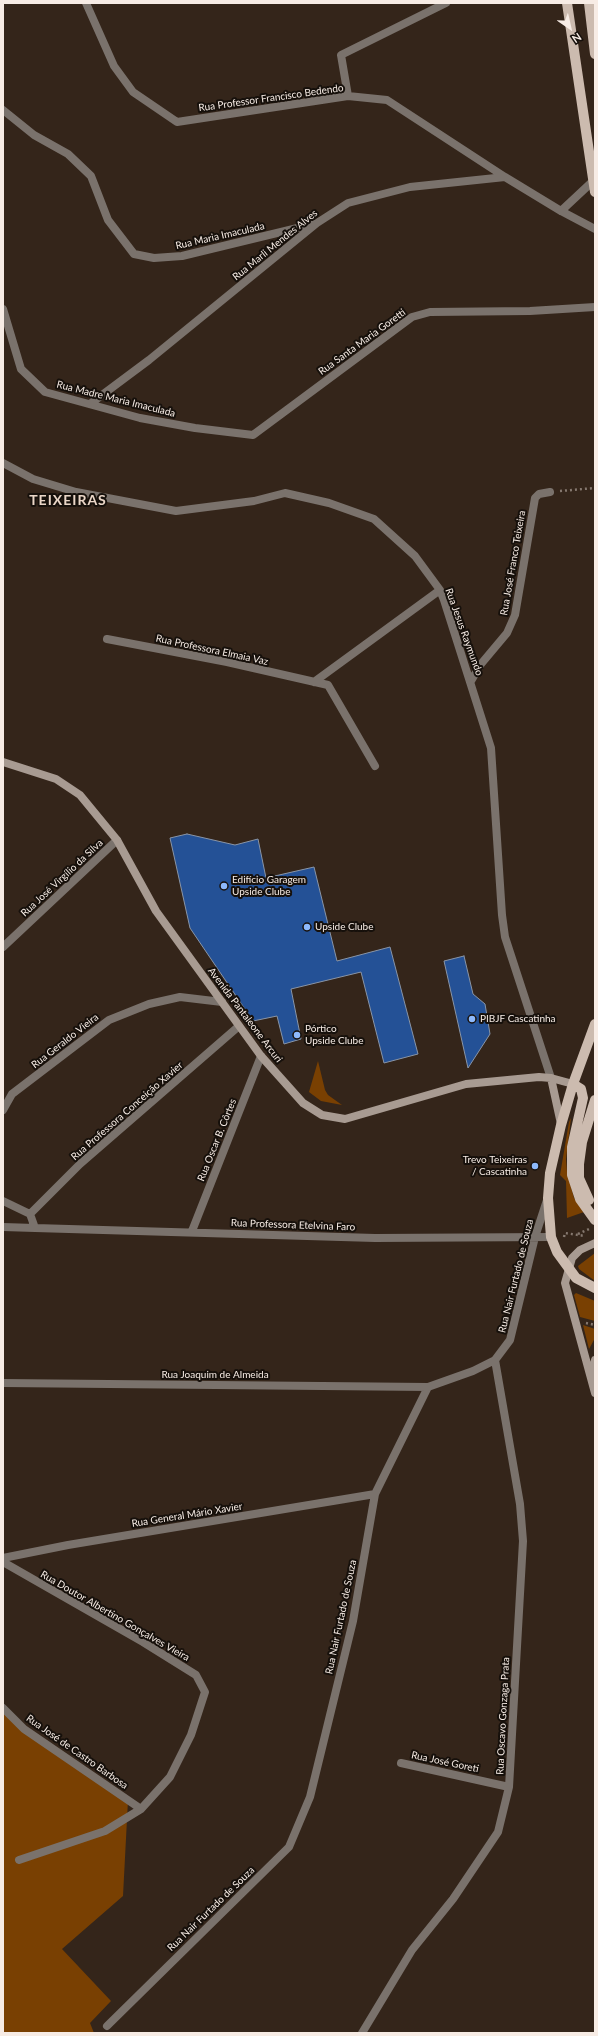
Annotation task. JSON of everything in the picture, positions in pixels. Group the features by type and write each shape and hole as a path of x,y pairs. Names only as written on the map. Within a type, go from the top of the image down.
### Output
{"main road":[{"path":"568,3 594,187"},
{"path":"589,3 595,54"},
{"path":"595,1024 573,1084 561,1125 550,1173 548,1198 551,1236 557,1252 576,1278 595,1288"},
{"path":"573,1084 581,1090 583,1098 572,1147 572,1175 580,1199 595,1220"},
{"path":"595,1100 582,1142 579,1164 579,1178 595,1209"}],"street":[{"name":"Rua Professor Francisco Bedendo","path":"86,3 114,66 133,92 177,122 348,96 387,100 505,177 561,211 595,229"},
{"path":"348,96 341,55 446,3"},
{"name":"Rua Maria Imaculada","path":"3,110 34,135 68,154 91,176 108,220 134,254 154,258 182,256 318,223"},
{"name":"Rua Marli Mendes Alves","path":"90,404 149,360 318,223 348,202 410,187 505,177"},
{"path":"561,211 594,187"},
{"name":"Rua Santa Maria Goretti","path":"253,434 412,317 430,312 530,311 595,306"},
{"name":"Rua Madre Maria Imaculada","path":"3,309 21,369 45,392 140,418 195,428 253,434"},
{"name":"Rua Jesus Raymundo","path":"3,463 33,479 76,492 176,511 254,501 285,493 330,503 374,519 415,556 440,590 471,681 491,748 502,915 505,937 551,1078 561,1125"},
{"name":"Rua José Franco Teixeira","path":"471,681 482,664 508,633 515,615 535,498 539,494 550,492"},
{"path":"314,682 440,590"},
{"name":"Rua Professora Elmaia Vaz","path":"107,639 227,662 328,685 375,766"},
{"name":"Avenida Pantaleone Arcuri","path":"3,762 56,779 80,795 117,840 156,911 261,1056 303,1103 322,1115 345,1119 466,1084 539,1077 551,1078 573,1084"},
{"name":"Rua José Virgílio da Silva","path":"3,947 117,840"},
{"name":"Rua Geraldo Vieira","path":"3,1110 12,1094 108,1020 149,1004 180,997 222,1002"},
{"name":"Rua Professora Conceição Xavier","path":"30,1214 80,1164 239,1026"},
{"name":"Rua Oscar B. Côrtes","path":"192,1231 261,1056"},
{"name":"Rua Nair Furtado de Souza","path":"107,2026 175,1957 289,1847 310,1797 353,1621 375,1494 428,1386 473,1371 496,1360 510,1340 535,1237 548,1198"},
{"path":"3,1201 30,1214 35,1228"},
{"name":"Rua Professora Etelvina Faro","path":"3,1227 192,1231 375,1238 551,1236"},
{"path":"595,1243 580,1250 572,1258 565,1283 595,1393"},
{"name":"Rua Oscavo Gonzaga Prata","path":"362,2033 412,1950 453,1899 498,1832 509,1787 523,1541 520,1504 496,1360"},
{"path":"592,1379 595,1360"},
{"name":"Rua Joaquim de Almeida","path":"3,1383 428,1386"},
{"name":"Rua General Mário Xavier","path":"3,1558 68,1545 375,1494"},
{"name":"Rua Doutor Albertino Gonçalves Vieira","path":"3,1562 143,1642 196,1675 205,1692 191,1735 170,1776 141,1809 105,1831 19,1860"},
{"name":"Rua José de Castro Barbosa","path":"3,1708 24,1729 141,1809"},
{"name":"Rua José Goreti","path":"400,1763 509,1787"}],"path":[{"path":"550,492 595,488"},
{"path":"577,1235 595,1226"},
{"path":"564,1240 565,1233 589,1236"}],"shaded area":[{"path":"318,1061 325,1090 328,1095 342,1105 321,1101 309,1092"},
{"path":"571,1118 566,1159 567,1172 574,1198 584,1212 567,1218 566,1181 560,1175 569,1122"},
{"path":"595,1253 595,1281 579,1269 578,1266"},
{"path":"576,1293 595,1301 595,1321 580,1317 574,1295"},
{"path":"583,1325 595,1329 595,1338 589,1349"},
{"path":"3,1708 24,1729 128,1800 123,1896 62,1949 111,2001 90,2023 94,2033 3,2033"}],"building":[{"path":"187,834 235,845 258,839 266,878 314,867 337,961 390,947 418,1054 384,1063 361,972 291,989 301,1039 284,1044 277,1016 253,1021 190,928 170,838"},
{"name":"PIBJF Cascatinha","path":"464,956 473,994 485,1004 490,1034 468,1068 444,961"}],"place":[{"name":"Edifício Garagem Upside Clube","path":"224,886"},
{"name":"Upside Clube","path":"307,927"},
{"name":"PIBJF Cascatinha","path":"472,1019"},
{"name":"Pórtico Upside Clube","path":"297,1035"},
{"name":"Trevo Teixeiras / Cascatinha","path":"535,1166"}],"district":[{"name":"TEIXEIRAS","path":"68,500"}]}
